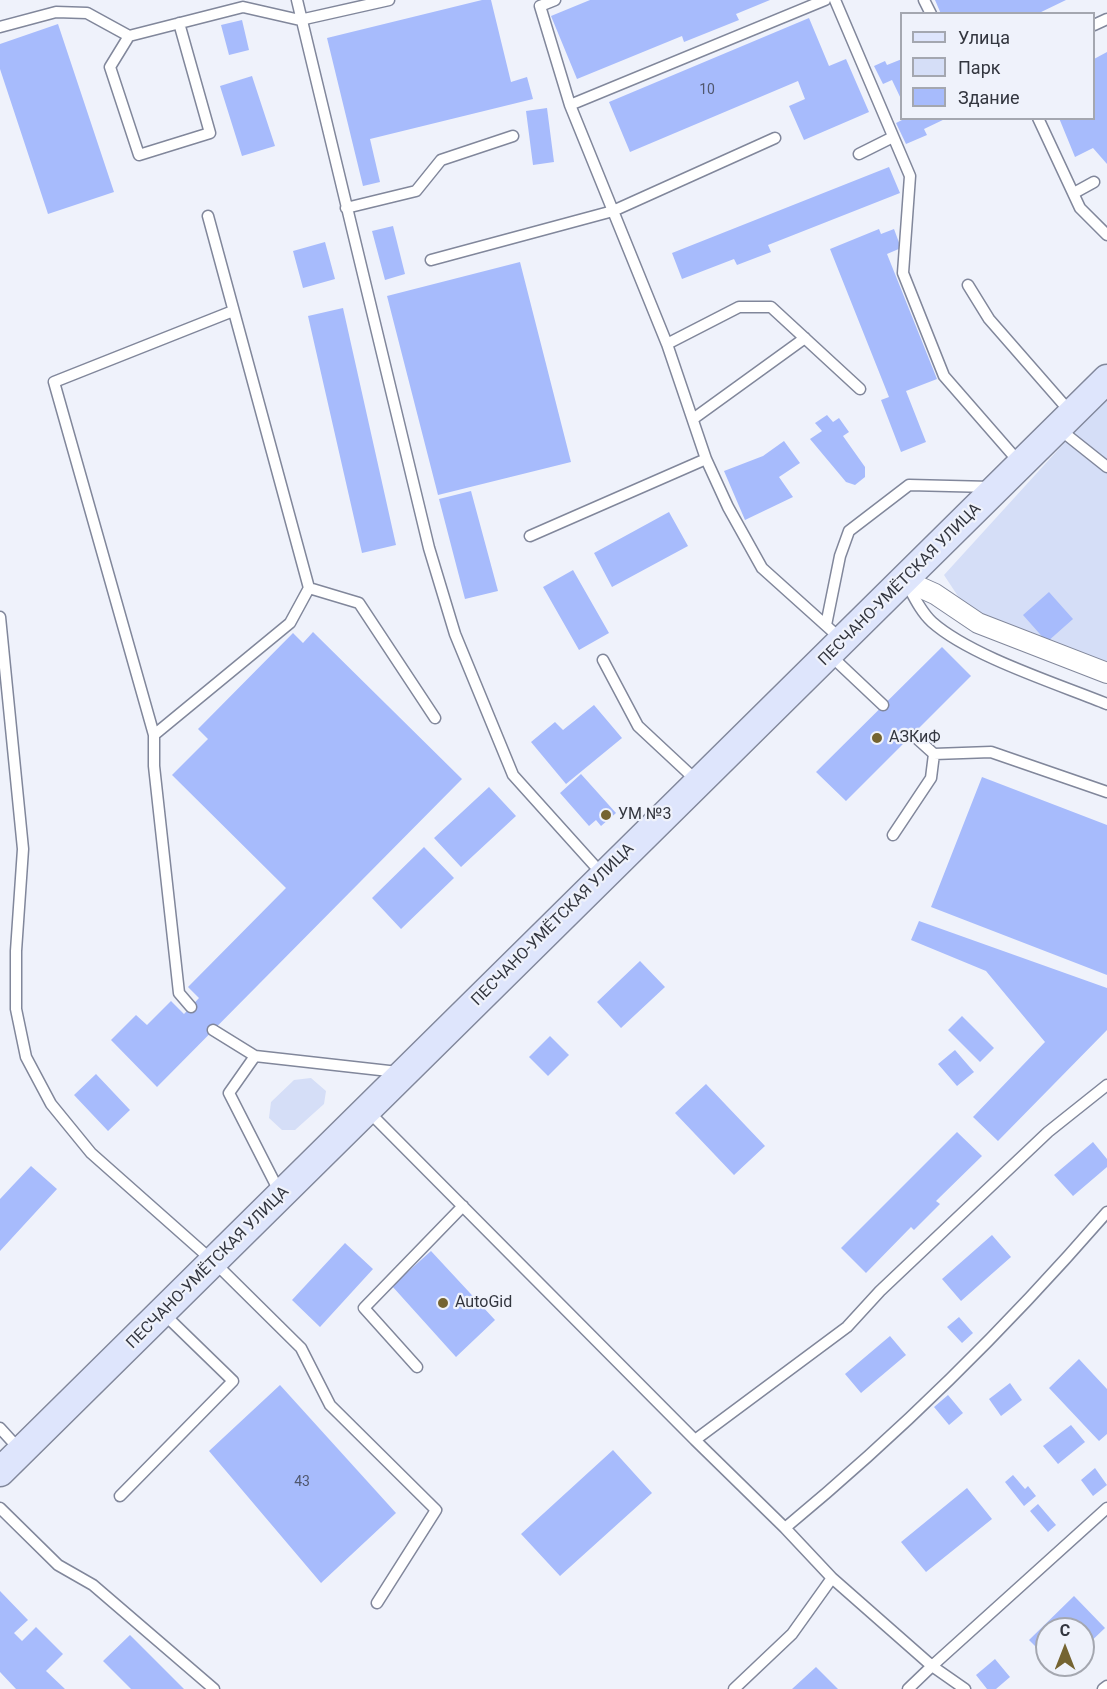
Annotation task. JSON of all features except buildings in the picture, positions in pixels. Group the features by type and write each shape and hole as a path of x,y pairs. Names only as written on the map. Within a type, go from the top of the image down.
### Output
{"main road":[{"name":"ПЕСЧАНО-УМЁТСКАЯ УЛИЦА","path":"0,1472 407,1073 697,781 833,640 906,581 1107,379"}],"street":[{"path":"906,581 935,594 978,623 1107,673"}],"lane":[{"path":"297,0 429,548 455,634 513,776 603,874"},
{"path":"0,27 56,12 87,13 129,36 243,7 300,20 389,0"},
{"path":"555,0 540,6 570,105 667,344 706,459 728,507 762,568 833,640 883,705"},
{"path":"570,105 825,0"},
{"path":"835,0 910,176 903,273 907,284 944,376 1022,465"},
{"path":"129,36 110,67 139,155 210,133 179,23"},
{"path":"1039,120 1080,208 1107,235"},
{"path":"346,208 416,191 441,159 513,136"},
{"path":"859,154 893,137"},
{"path":"430,260 613,211 775,138"},
{"path":"1074,193 1094,182"},
{"path":"154,735 290,624 309,588 208,216"},
{"path":"968,285 989,319 1065,421 1107,467"},
{"path":"667,344 739,307 771,307 860,388"},
{"path":"190,1007 179,993 154,766 154,735 54,382 233,310"},
{"path":"693,419 805,338"},
{"path":"530,536 706,459"},
{"path":"833,640 840,556 849,531 909,485 999,487"},
{"path":"906,581 916,603 932,622 971,647 1107,704"},
{"path":"309,588 359,603 435,718"},
{"path":"0,617 5,694 23,849 16,951 16,1009 26,1057 51,1104 91,1153 214,1262 301,1348 330,1405 436,1510 377,1603"},
{"path":"603,660 638,726 697,781"},
{"path":"913,735 934,754 991,752 1107,792"},
{"path":"893,835 931,778 934,754"},
{"path":"213,1030 255,1056 407,1073"},
{"path":"255,1056 229,1093 282,1196"},
{"path":"695,1440 847,1327 880,1291 1048,1132 1107,1085"},
{"path":"368,1111 785,1528 832,1578 932,1666 965,1689"},
{"path":"417,1367 364,1308 463,1206"},
{"path":"785,1528 856,1470 1060,1266 1107,1212"},
{"path":"120,1496 233,1382 163,1313"},
{"path":"0,1428 22,1452"},
{"path":"914,1687 932,1666 1107,1508"},
{"path":"0,1509 58,1565 93,1585 214,1689"},
{"path":"734,1689 792,1634 832,1578"},
{"path":"1103,1689 1107,1686"}],"green space":[{"path":"1107,396 1107,679 981,631 944,575"},
{"path":"311,1078 326,1091 324,1104 295,1130 282,1130 269,1118 271,1102 294,1080"}],"place":[{"name":"АЗКиФ","path":"877,738"},
{"name":"УМ №3","path":"606,815"},
{"name":"AutoGid","path":"443,1303"}]}
